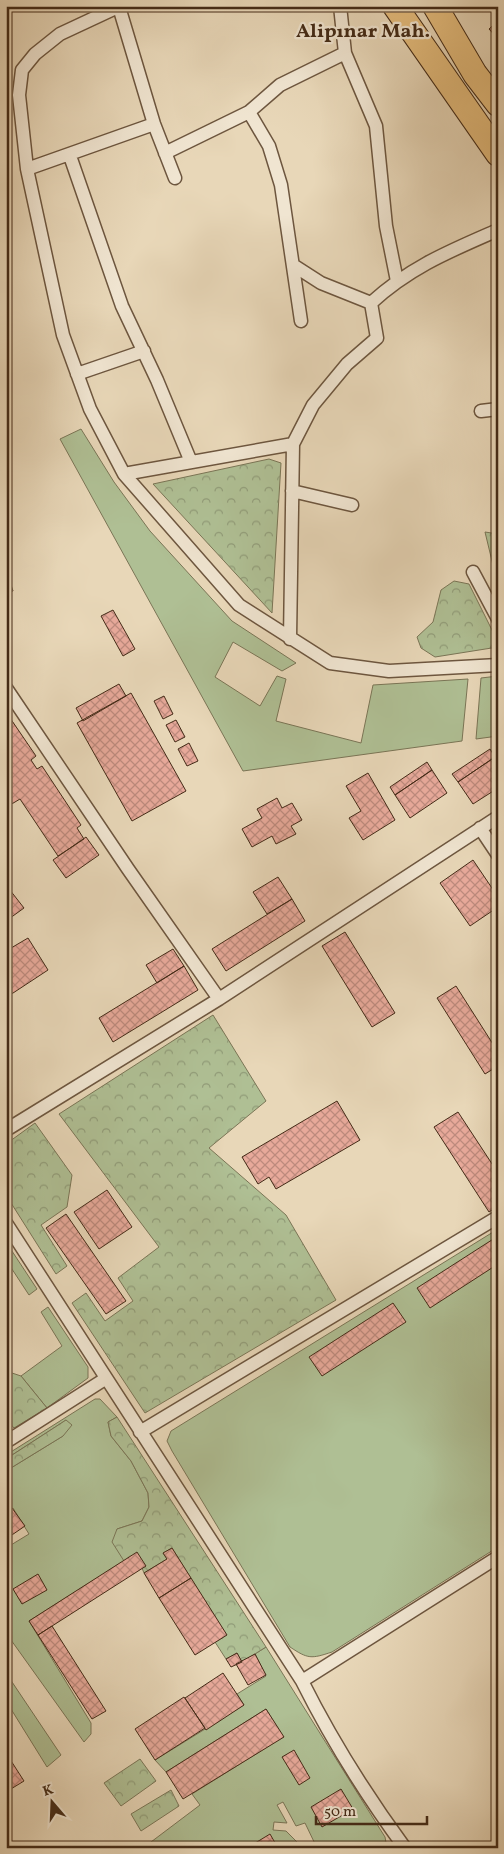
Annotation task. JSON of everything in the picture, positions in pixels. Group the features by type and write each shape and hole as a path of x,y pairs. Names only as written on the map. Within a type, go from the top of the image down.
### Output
{"highway":[{"path":"395,6 498,154"},
{"path":"435,6 475,74 498,104"}],"street":[{"path":"340,6 345,53 376,126 386,226 397,281"},
{"path":"175,178 154,124 121,7 60,34 35,54 22,70 20,95 28,169 63,335 90,408 124,474 239,605 290,639 330,662 389,671 498,664"},
{"path":"165,153 249,112 280,85 345,53"},
{"path":"249,112 269,146 279,177 301,321"},
{"path":"28,169 70,156 154,124"},
{"path":"70,156 122,306 144,352 191,462"},
{"path":"371,303 397,281 422,264 498,230"},
{"path":"293,265 321,283 371,303"},
{"path":"290,639 293,444 313,405 347,364 377,338 371,303"},
{"path":"77,374 144,352"},
{"path":"481,411 498,409"},
{"path":"124,474 293,444"},
{"path":"292,492 352,505"},
{"path":"473,572 498,619"},
{"path":"6,688 128,869 219,999"},
{"path":"6,1130 219,999 498,817"},
{"path":"480,828 498,855"},
{"path":"140,1432 498,1217"},
{"path":"6,1223 302,1681 321,1719 382,1818 405,1848"},
{"path":"6,1442 105,1378"},
{"path":"302,1681 498,1557"},
{"path":"382,1818 395,1848"}],"green space":[{"path":"81,429 114,482 150,531 232,621 296,663 282,671 233,642 215,677 260,706 277,676 286,679 276,721 361,743 373,685 468,679 462,741 243,771 60,439"},
{"path":"269,459 281,463 272,613 153,484"},
{"path":"485,532 498,534 498,586"},
{"path":"454,581 469,584 498,642 498,647 435,657 421,648 417,637 433,622 441,590"},
{"path":"498,676 498,736 476,739 481,678"},
{"path":"213,1015 266,1101 209,1148 286,1215 336,1300 145,1413 72,1303 86,1293 105,1321 133,1301 118,1278 159,1247 59,1114"},
{"path":"35,1123 72,1175 67,1207 41,1225 67,1266 56,1274 6,1195 6,1144"},
{"path":"498,1229 498,1547 332,1652 314,1657 301,1654 290,1647 172,1451 167,1441 171,1431"},
{"path":"6,1242 37,1289 29,1295 6,1260"},
{"path":"48,1307 88,1367 88,1378 47,1408 21,1376 62,1346 41,1312"},
{"path":"6,1371 21,1376 47,1408 14,1428 6,1419"},
{"path":"95,1399 100,1399 117,1417 108,1422 111,1436 131,1461 148,1493 149,1507 142,1521 117,1529 124,1561 29,1621 91,1723 91,1734 84,1742 6,1633 6,1548 29,1534 13,1508 6,1512 6,1471 63,1436 66,1420 6,1459 6,1455"},
{"path":"117,1417 266,1647 242,1662 237,1653 226,1659 215,1642 226,1635 172,1548 163,1553 167,1559 144,1573 142,1568 146,1566 124,1561 112,1542 117,1529 142,1521 149,1507 148,1493 131,1461 111,1436 108,1422"},
{"path":"66,1420 72,1425 63,1436 6,1471 6,1459"},
{"path":"266,1647 385,1837 387,1848 317,1848 305,1823 296,1826 283,1802 277,1805 287,1823 274,1822 273,1830 286,1831 303,1848 149,1848 147,1845 200,1805 192,1794 283,1737 266,1709 166,1772 155,1760 244,1705 237,1694 266,1676 255,1654"},
{"path":"6,1673 61,1755 47,1767 6,1701"},
{"path":"140,1759 156,1781 121,1806 104,1783"},
{"path":"171,1790 179,1806 141,1831 131,1814"}],"building":[{"path":"498,21 498,39 489,29"},
{"path":"6,569 13,591 6,593"},
{"path":"113,610 135,649 123,656 101,616"},
{"path":"119,684 126,696 83,721 76,708"},
{"path":"131,693 186,791 132,821 77,723"},
{"path":"164,696 173,714 163,719 154,701"},
{"path":"6,712 36,756 31,760 37,769 42,766 81,825 77,828 84,839 58,856 20,799 10,805 6,799"},
{"path":"176,720 185,737 175,742 166,725"},
{"path":"189,743 198,761 187,766 178,749"},
{"path":"490,749 495,757 458,782 452,774"},
{"path":"495,757 498,762 498,788 473,804 458,782"},
{"path":"427,762 432,770 395,795 390,787"},
{"path":"432,770 447,793 410,818 395,795"},
{"path":"368,773 395,820 363,840 349,818 361,811 346,786"},
{"path":"277,798 282,808 292,803 302,820 291,826 296,834 276,844 272,836 252,847 242,829 262,818 257,809"},
{"path":"86,837 99,855 66,878 53,860"},
{"path":"473,860 498,897 498,907 470,926 440,883"},
{"path":"278,877 292,899 267,914 253,892"},
{"path":"6,885 24,908 6,921"},
{"path":"292,899 305,921 226,971 212,949"},
{"path":"345,932 395,1013 372,1027 322,946"},
{"path":"28,938 48,970 10,995 6,990 6,951"},
{"path":"173,949 184,966 157,983 146,965"},
{"path":"184,966 198,990 113,1042 99,1018"},
{"path":"456,986 498,1052 498,1066 485,1074 437,998"},
{"path":"337,1101 360,1140 276,1189 269,1177 258,1184 242,1157"},
{"path":"458,1112 498,1173 498,1206 489,1212 434,1127"},
{"path":"107,1190 132,1227 99,1249 74,1212"},
{"path":"66,1214 126,1301 106,1314 46,1228"},
{"path":"498,1236 498,1264 430,1308 417,1288"},
{"path":"393,1303 406,1322 322,1376 309,1357"},
{"path":"12,1508 25,1526 6,1539 6,1512"},
{"path":"172,1548 191,1578 159,1598 144,1573 167,1559 163,1553"},
{"path":"137,1552 146,1566 38,1635 29,1621"},
{"path":"38,1574 47,1590 22,1604 13,1589"},
{"path":"191,1578 227,1635 195,1655 159,1598"},
{"path":"52,1626 106,1711 92,1719 38,1635"},
{"path":"237,1653 242,1662 231,1667 226,1659"},
{"path":"255,1654 266,1675 248,1685 236,1664"},
{"path":"223,1673 244,1705 206,1730 185,1698"},
{"path":"184,1697 205,1728 155,1760 135,1729"},
{"path":"266,1709 284,1737 183,1799 166,1772"},
{"path":"294,1750 310,1778 299,1785 282,1757"},
{"path":"6,1753 24,1781 6,1792"},
{"path":"341,1789 353,1809 322,1827 311,1807"},
{"path":"270,1834 278,1848 247,1848"}],"district":[{"name":"Alipınar Mah.","path":"363,30"}]}
